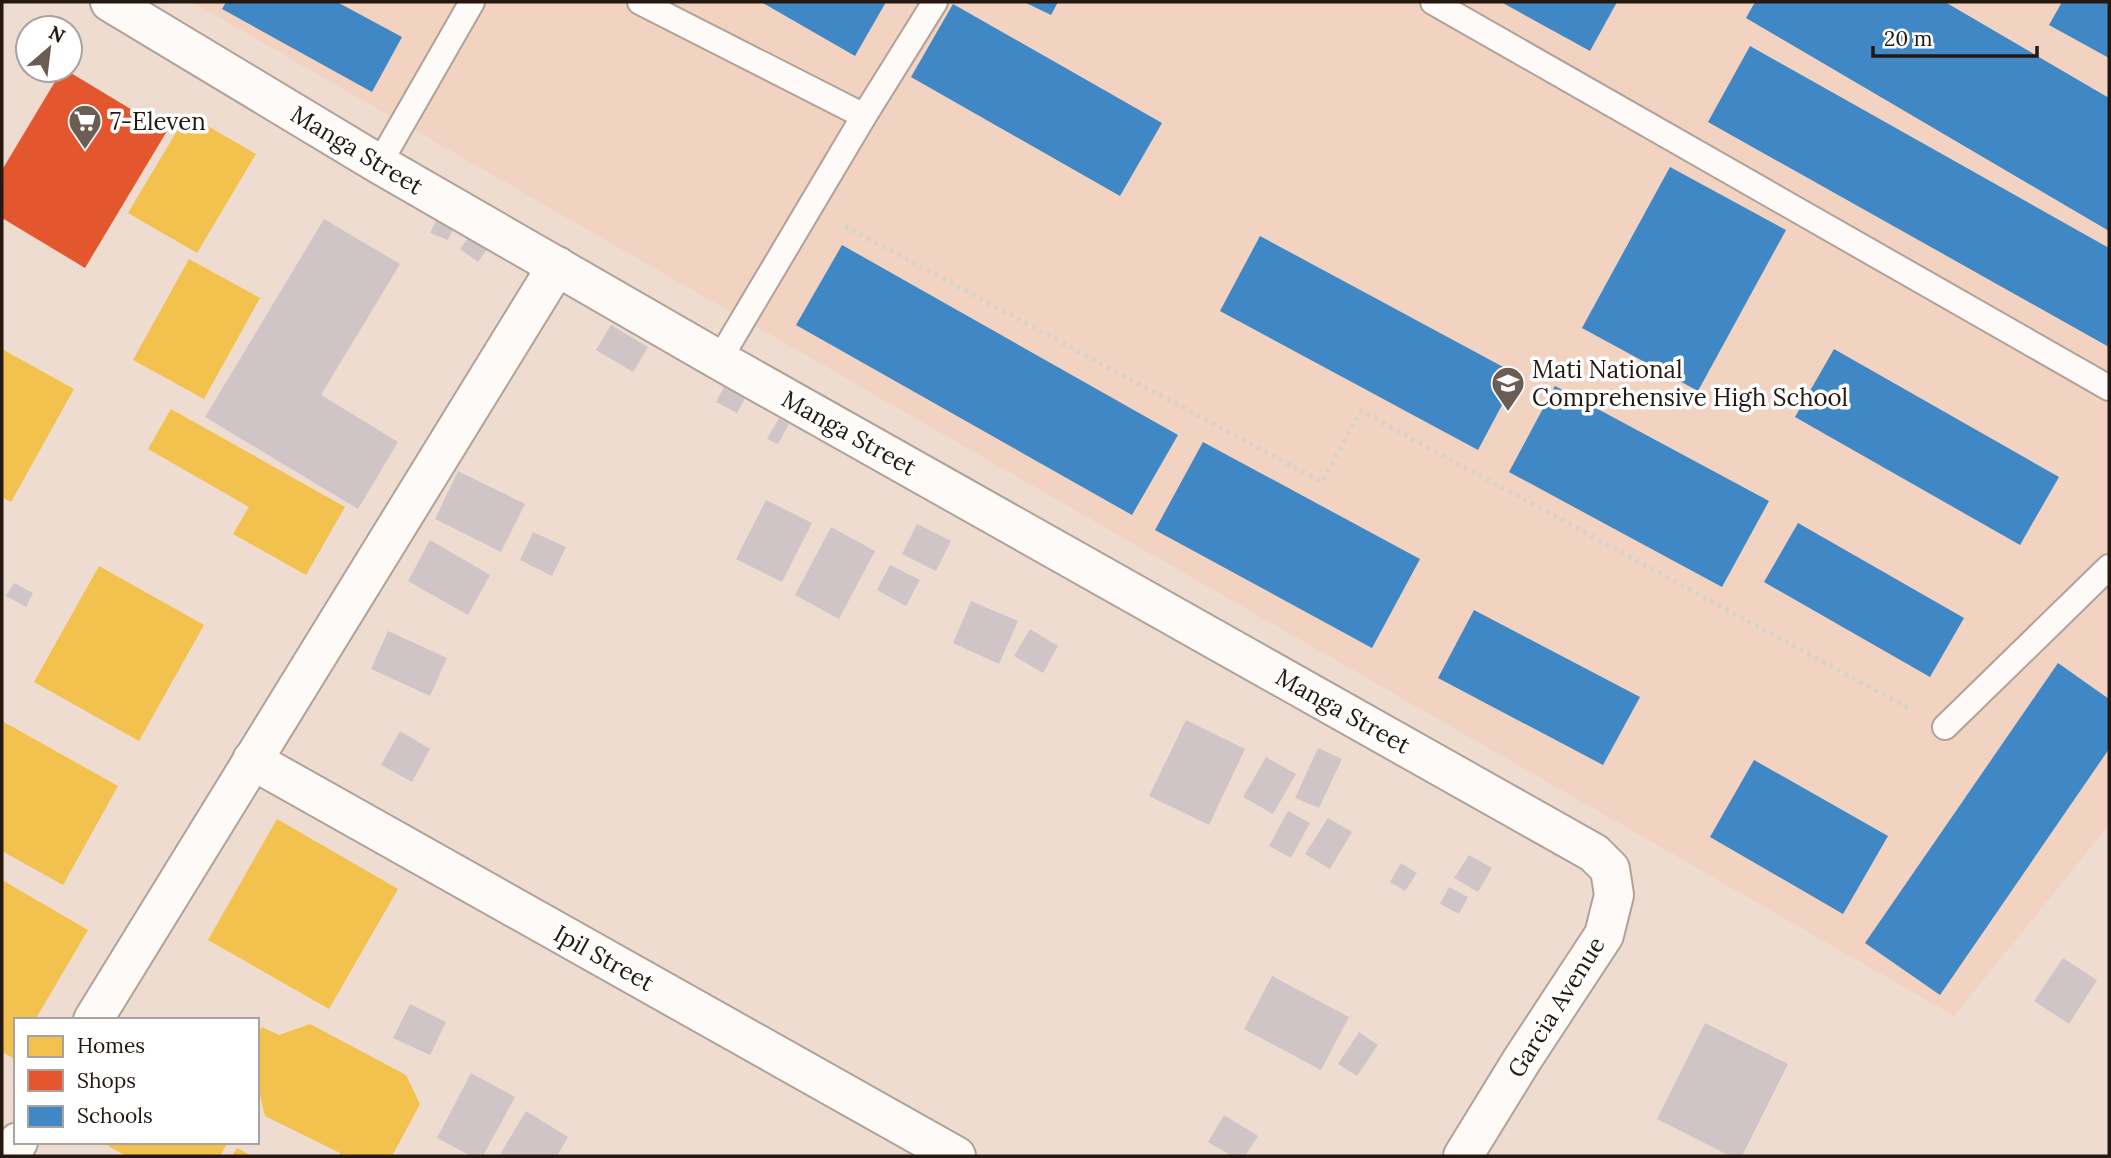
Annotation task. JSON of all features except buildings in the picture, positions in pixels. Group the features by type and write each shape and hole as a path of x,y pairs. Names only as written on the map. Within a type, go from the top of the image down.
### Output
{"street":[{"name":"Manga Street","path":"110,2 379,164 719,360 1594,853"},
{"path":"94,1018 557,266"},
{"name":"Ipil Street","path":"252,760 956,1156"},
{"name":"Garcia Avenue","path":"1463,1156 1604,935 1614,895 1610,869 1594,853"}],"lane":[{"path":"379,164 472,2"},
{"path":"640,2 863,116"},
{"path":"719,360 863,116 934,2"},
{"path":"1433,2 2109,388"},
{"path":"1945,727 2109,567"}],"path":[{"path":"810,207 1322,482 1361,411 1945,727"}],"shaded area":[{"name":"Mati National Comprehensive High School","path":"192,2 2109,2 2109,825 1954,1016"}],"place":[{"name":"7-Eleven","path":"85,151"},
{"name":"Mati National Comprehensive High School","path":"1508,413"}]}
